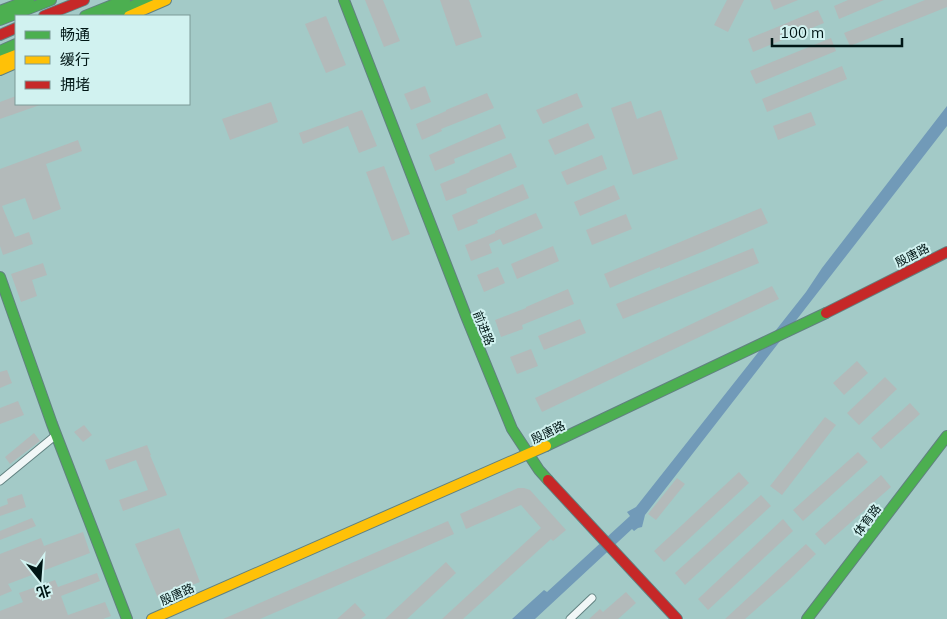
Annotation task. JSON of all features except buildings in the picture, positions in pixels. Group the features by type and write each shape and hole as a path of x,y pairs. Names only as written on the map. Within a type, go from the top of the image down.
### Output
{"main road":[{"path":"0,11 29,0"},
{"path":"0,20 51,0"},
{"path":"46,15 84,0"},
{"path":"88,15 125,0"},
{"path":"110,15 147,0"},
{"path":"131,15 166,0"},
{"name":"前进路","path":"344,0 466,316 512,429 539,470 677,619"},
{"path":"0,34 15,28"},
{"path":"0,51 15,44"},
{"path":"0,61 15,55"},
{"path":"0,70 15,63"},
{"name":"殷唐路","path":"152,619 528,455 802,325 947,252"},
{"path":"0,277 56,435 126,619"},
{"name":"体育路","path":"807,619 947,436"}],"street":[{"path":"0,481 56,435"},
{"path":"570,619 592,598"}],"water":[{"path":"947,106 947,126 645,515 642,527 634,531 632,529 535,619 512,619 544,590 547,592 630,516 627,512 636,507 806,292 822,268"}],"traffic: fast":[{"path":"0,11 29,0"},
{"path":"0,20 51,0"},
{"path":"88,15 125,0"},
{"path":"110,15 147,0"},
{"path":"344,0 466,316 512,429 539,470 548,480"},
{"path":"0,51 15,44"},
{"path":"0,277 52,424 127,619"},
{"path":"546,446 826,313"},
{"path":"807,619 947,436"}],"traffic: slow":[{"path":"131,15 166,0"},
{"path":"0,61 15,55"},
{"path":"0,70 15,63"},
{"path":"152,619 546,446"}],"traffic: jam":[{"path":"46,15 84,0"},
{"path":"0,35 15,28"},
{"path":"826,313 947,252"},
{"path":"548,480 677,619"}]}
